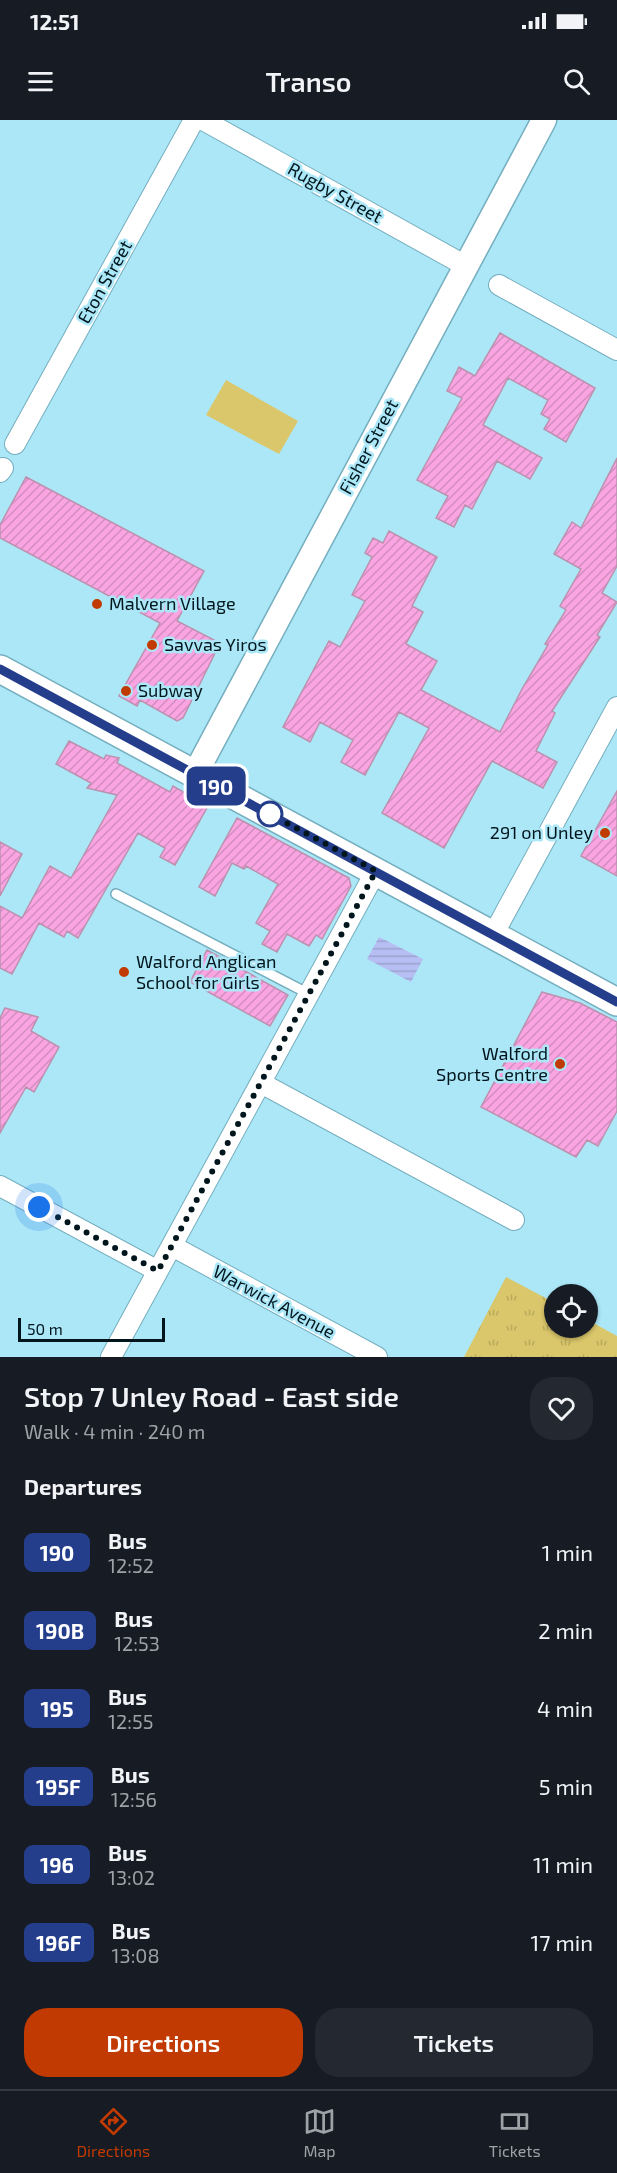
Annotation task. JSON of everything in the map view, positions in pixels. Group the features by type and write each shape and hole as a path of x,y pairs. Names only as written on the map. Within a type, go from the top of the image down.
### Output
{"main road":[{"path":"0,669 617,1002"}],"street":[{"name":"Eton Street","path":"15,444 194,120"},
{"name":"Rugby Street","path":"203,120 466,266"},
{"name":"Fisher Street","path":"195,774 544,120"},
{"path":"499,285 617,350"},
{"path":"493,935 617,707"},
{"path":"111,1357 376,871"},
{"path":"261,1083 514,1220"},
{"path":"0,1186 158,1271"},
{"name":"Warwick Avenue","path":"172,1246 377,1357"}],"lane":[{"path":"116,894 309,994"}],"green space":[{"path":"226,380 298,421 279,454 206,415"},
{"path":"506,1277 544,1297 544,1338 598,1338 598,1326 617,1336 617,1357 464,1357"}],"water":[{"path":"379,937 423,959 411,982 367,959"}],"building":[{"path":"500,333 595,388 566,442 544,429 550,419 541,414 548,400 508,378 483,425 542,458 530,479 497,461 472,509 465,505 454,527 436,518 448,496 417,480 462,398 447,391 459,367 475,376"},
{"path":"617,458 617,566 602,593 617,602 597,635 600,637 552,711 555,713 536,751 557,762 543,788 492,761 444,848 382,813 429,728 399,712 365,775 341,762 353,740 320,722 310,742 283,727 329,641 340,647 365,601 352,595 372,557 365,553 373,538 383,543 389,531 437,557 412,606 423,612 406,644 437,661 421,690 500,732 548,645 545,644 566,610 560,606 581,569 554,554 572,522 581,528"},
{"path":"26,477 204,571 177,621 220,643 183,718 177,721 140,700 137,706 119,696 160,623 0,538 0,525"},
{"path":"69,741 104,759 106,755 119,758 117,763 170,792 173,786 208,806 175,865 160,857 165,848 138,833 78,938 67,931 64,937 39,923 12,974 0,968 0,906 22,918 50,866 71,878 117,795 87,788 91,783 56,764"},
{"name":"291 on Unley","path":"617,791 617,876 581,856"},
{"path":"237,818 349,878 351,886 322,939 316,935 309,946 287,934 277,952 262,944 270,931 256,923 278,884 246,866 244,869 232,863 215,896 199,887"},
{"path":"0,842 22,854 0,896"},
{"path":"207,950 288,995 270,1026 190,982"},
{"name":"Walford Sports Centre","path":"542,992 580,1003 617,1022 617,1111 598,1146 587,1140 576,1157 481,1107"},
{"path":"5,1008 38,1017 31,1031 59,1047 34,1092 26,1087 0,1133 0,1018"}],"bus line":[{"name":"190","path":"0,669 617,1002"}],"place":[{"name":"Malvern Village","path":"97,604"},
{"name":"Savvas Yiros","path":"152,645"},
{"name":"Subway","path":"126,691"},
{"name":"291 on Unley","path":"605,833"},
{"name":"Walford Anglican School for Girls","path":"124,972"},
{"name":"Walford Sports Centre","path":"560,1064"}],"route":[{"path":"39,1207 158,1271 376,871 270,814"}]}
